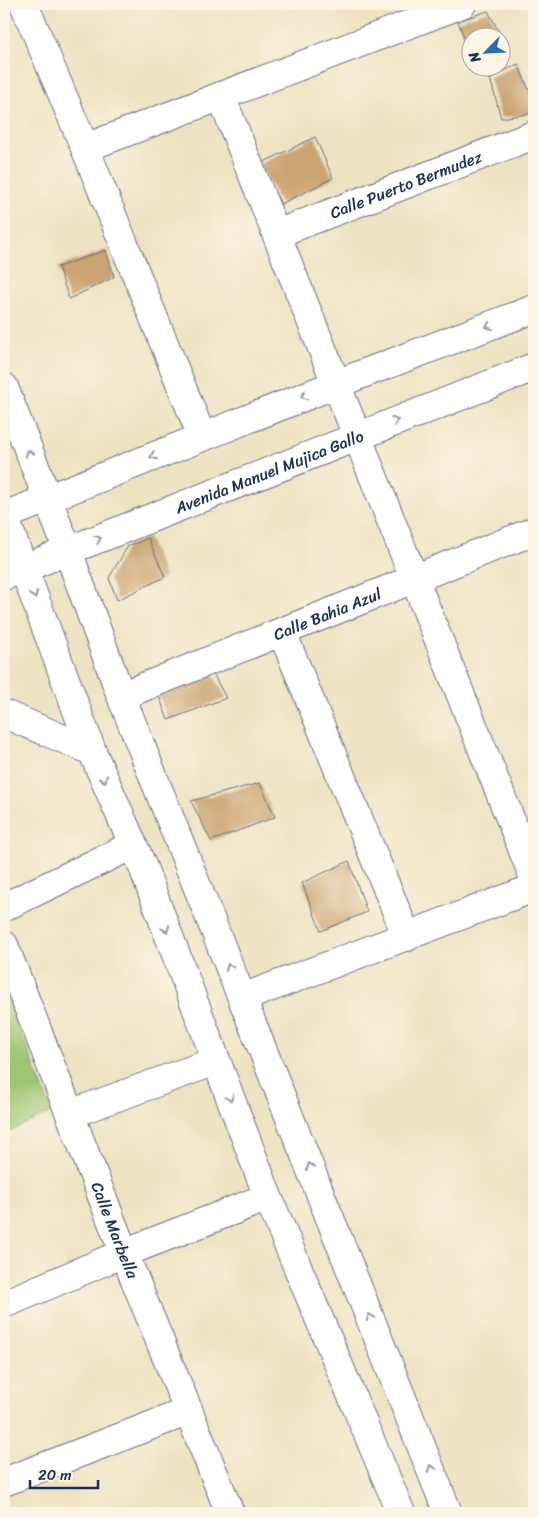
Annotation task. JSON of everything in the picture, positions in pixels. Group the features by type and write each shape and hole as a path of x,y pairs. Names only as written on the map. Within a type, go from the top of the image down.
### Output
{"street":[{"path":"24,4 85,148 202,437"},
{"path":"85,148 462,4"},
{"path":"221,96 534,878"},
{"name":"Calle Puerto Bermudez","path":"276,234 534,135"},
{"path":"391,1511 133,845 14,572 4,516 336,384 534,309"},
{"name":"Avenida Manuel Mujica Gallo","path":"14,572 534,367"},
{"path":"4,388 68,551 121,696 448,1513"},
{"name":"Calle Bahia Azul","path":"121,696 534,531"},
{"path":"282,632 407,937"},
{"path":"4,714 92,751"},
{"path":"4,907 133,845"},
{"path":"242,998 534,888"},
{"name":"Calle Marbella","path":"4,945 124,1253 230,1513"},
{"path":"70,1114 216,1061"},
{"path":"4,1304 124,1253 268,1197"},
{"path":"4,1482 189,1411"}],"green space":[{"path":"4,990 52,1112 4,1134"}],"building":[{"path":"488,11 497,28 461,28 458,21"},
{"path":"518,64 534,102 534,113 501,118 490,78 510,78 510,68"},
{"path":"315,137 333,178 281,204 260,164"},
{"path":"106,250 114,277 69,299 58,267"},
{"path":"148,538 165,577 117,600 109,578 128,546"},
{"path":"212,672 226,698 168,720 158,693"},
{"path":"260,783 275,817 211,841 191,801"},
{"path":"349,861 367,912 321,931 302,883"}]}
